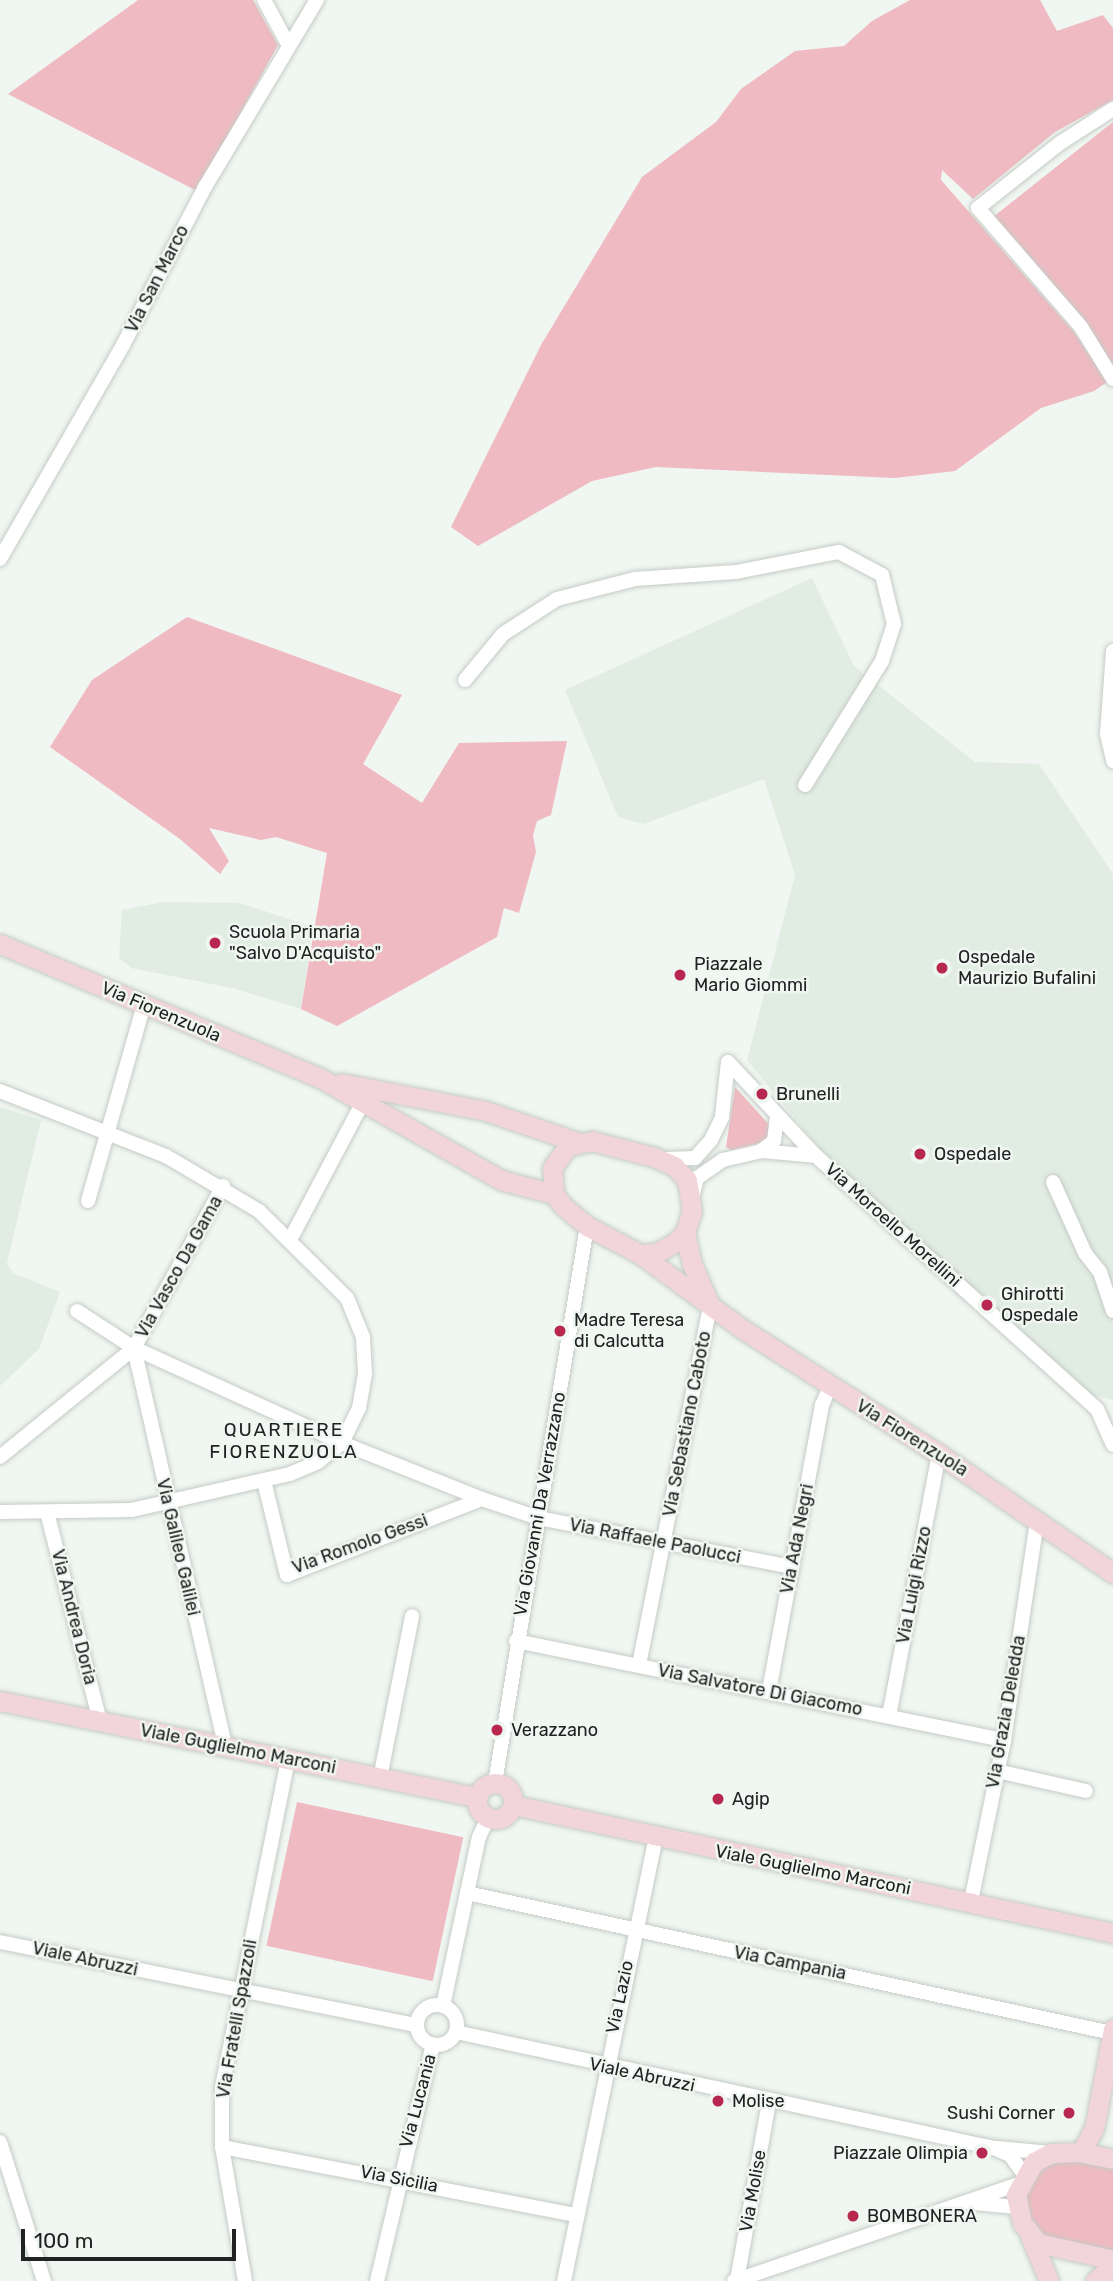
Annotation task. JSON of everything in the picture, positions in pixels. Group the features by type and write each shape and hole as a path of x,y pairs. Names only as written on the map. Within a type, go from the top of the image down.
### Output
{"street":[{"path":"264,0 288,44"},
{"name":"Via San Marco","path":"0,559 288,44 317,0"},
{"path":"1113,109 1060,143 978,208 1081,327 1113,379"},
{"path":"465,680 503,634 557,599 635,579 736,572 839,552 882,575 894,624 882,661 805,785"},
{"path":"1113,652 1107,734 1113,761"},
{"name":"Via Fiorenzuola","path":"0,944 322,1079 501,1180 554,1194"},
{"path":"88,1201 144,1005"},
{"name":"Via Moroello Morellini","path":"722,1117 729,1062 777,1118 816,1156 1097,1409 1113,1445"},
{"name":"Via Fiorenzuola","path":"322,1079 486,1111 577,1142"},
{"path":"0,1091 108,1131 223,1186 291,1238 347,1298 363,1338 363,1390 342,1442 290,1474 132,1510 0,1511"},
{"path":"291,1238 363,1102"},
{"path":"685,1232 669,1248 640,1254 587,1226 554,1194 552,1168 558,1156 577,1142 592,1141 681,1162 705,1150 722,1117"},
{"path":"717,1162 722,1117"},
{"path":"761,1151 774,1141 777,1118"},
{"name":"Via Moroello Morellini","path":"692,1198 697,1178 717,1162 761,1151 816,1156"},
{"path":"654,1157 674,1166 687,1180 692,1198 685,1232 692,1264 710,1306"},
{"path":"1053,1182 1085,1253 1100,1272 1113,1311"},
{"name":"Via Vasco Da Gama","path":"134,1348 223,1186"},
{"name":"Via Giovanni Da Verrazzano","path":"495,1783 516,1641 587,1226"},
{"name":"Via Fiorenzuola","path":"640,1254 710,1306 830,1387 939,1454 1113,1573"},
{"name":"Via Sebastiano Caboto","path":"639,1665 710,1306"},
{"name":"Via Raffaele Paolucci","path":"77,1311 134,1348 362,1451 482,1499 538,1518 792,1567"},
{"path":"0,1457 134,1348"},
{"name":"Via Galileo Galilei","path":"134,1348 167,1503 225,1746"},
{"name":"Via Ada Negri","path":"769,1692 822,1405 830,1387"},
{"name":"Via Luigi Rizzo","path":"889,1716 939,1454"},
{"name":"Via Romolo Gessi","path":"264,1480 287,1575 482,1499"},
{"name":"Via Andrea Doria","path":"47,1512 100,1722"},
{"name":"Via Grazia Deledda","path":"971,1901 1004,1740 1037,1521"},
{"path":"380,1778 412,1616"},
{"name":"Via Salvatore Di Giacomo","path":"516,1641 1004,1740"},
{"name":"Viale Guglielmo Marconi","path":"0,1700 477,1797"},
{"name":"Via Fratelli Spazzoli","path":"245,2281 222,2147 222,2087 288,1759"},
{"path":"997,1771 1086,1791"},
{"path":"495,1783 507,1788 513,1805 501,1818 488,1818 479,1809 477,1797 483,1787 495,1783"},
{"name":"Viale Guglielmo Marconi","path":"513,1805 656,1838 971,1901 1113,1933"},
{"path":"443,2006 479,1837 488,1818"},
{"name":"Via Lazio","path":"564,2281 574,2215 656,1838"},
{"name":"Via Campania","path":"467,1893 634,1933 920,1989 1113,2031"},
{"name":"Viale Abruzzi","path":"0,1942 239,1992 416,2025"},
{"path":"443,2006 456,2019 456,2032 449,2041 433,2045 421,2038 416,2025 425,2009 443,2006"},
{"path":"1081,2152 1094,2129 1113,2031"},
{"name":"Viale Abruzzi","path":"456,2032 605,2068 769,2103 995,2148 1051,2153"},
{"name":"Via Lucania","path":"377,2281 398,2178 433,2045"},
{"name":"Via Molise","path":"735,2280 769,2103"},
{"path":"0,2142 44,2281"},
{"name":"Via Sicilia","path":"222,2147 398,2178 574,2215"},
{"name":"Viale Abruzzi","path":"995,2148 1010,2155 1022,2179"},
{"path":"1049,2281 1016,2207 1022,2179 1034,2162 1051,2153 1081,2152 1113,2159"},
{"path":"735,2280 971,2202 1022,2179"},
{"path":"971,2202 1016,2207"},
{"path":"1029,2235 1050,2248 1113,2262"},
{"path":"1095,2281 1113,2262"}],"shaded area":[{"path":"138,0 253,0 278,45 197,191 8,94"},
{"path":"910,0 1040,0 1057,31 1103,15 1113,28 1113,100 1055,132 973,199 942,170 941,180 1074,332 1107,382 1094,391 1041,408 955,471 895,478 656,467 592,481 478,546 451,527 541,345 642,177 716,122 741,89 795,51 844,46 872,21"},
{"path":"1113,122 1113,369 993,217"},
{"name":"Ospedale Maurizio Bufalini","path":"812,578 854,666 975,762 1039,764 1113,874 1113,1400 1088,1394 823,1152 747,1060 795,875 764,779 644,824 618,817 565,690"},
{"path":"187,617 402,695 363,764 422,803 459,743 567,741 551,815 537,821 533,835 536,852 519,913 504,908 497,937 337,1026 301,1009 327,853 276,837 261,840 209,828 229,861 220,874 180,839 50,747 92,680"},
{"name":"Scuola Primaria \"Salvo D'Acquisto\"","path":"163,902 240,903 313,927 301,1009 232,988 131,968 119,958 122,910"},
{"path":"735,1087 774,1130 767,1141 731,1150 726,1147"},
{"path":"0,1107 41,1120 7,1263 13,1273 60,1292 39,1349 0,1386"},
{"path":"297,1802 463,1837 433,1981 266,1946"},
{"path":"1069,2159 1113,2167 1113,2251 1040,2238 1032,2227 1025,2191 1041,2168"}],"place":[{"name":"Scuola Primaria \"Salvo D'Acquisto\"","path":"215,943"},
{"name":"Ospedale Maurizio Bufalini","path":"942,968"},
{"name":"Piazzale Mario Giommi","path":"680,975"},
{"name":"Brunelli","path":"762,1094"},
{"name":"Ospedale","path":"920,1154"},
{"name":"Ghirotti Ospedale","path":"987,1305"},
{"name":"Madre Teresa di Calcutta","path":"560,1331"},
{"name":"Verazzano","path":"497,1730"},
{"name":"Agip","path":"718,1799"},
{"name":"Molise","path":"718,2101"},
{"name":"Sushi Corner","path":"1069,2113"},
{"name":"Piazzale Olimpia","path":"982,2153"},
{"name":"BOMBONERA","path":"853,2216"}],"district":[{"name":"QUARTIERE FIORENZUOLA","path":"284,1441"}]}
